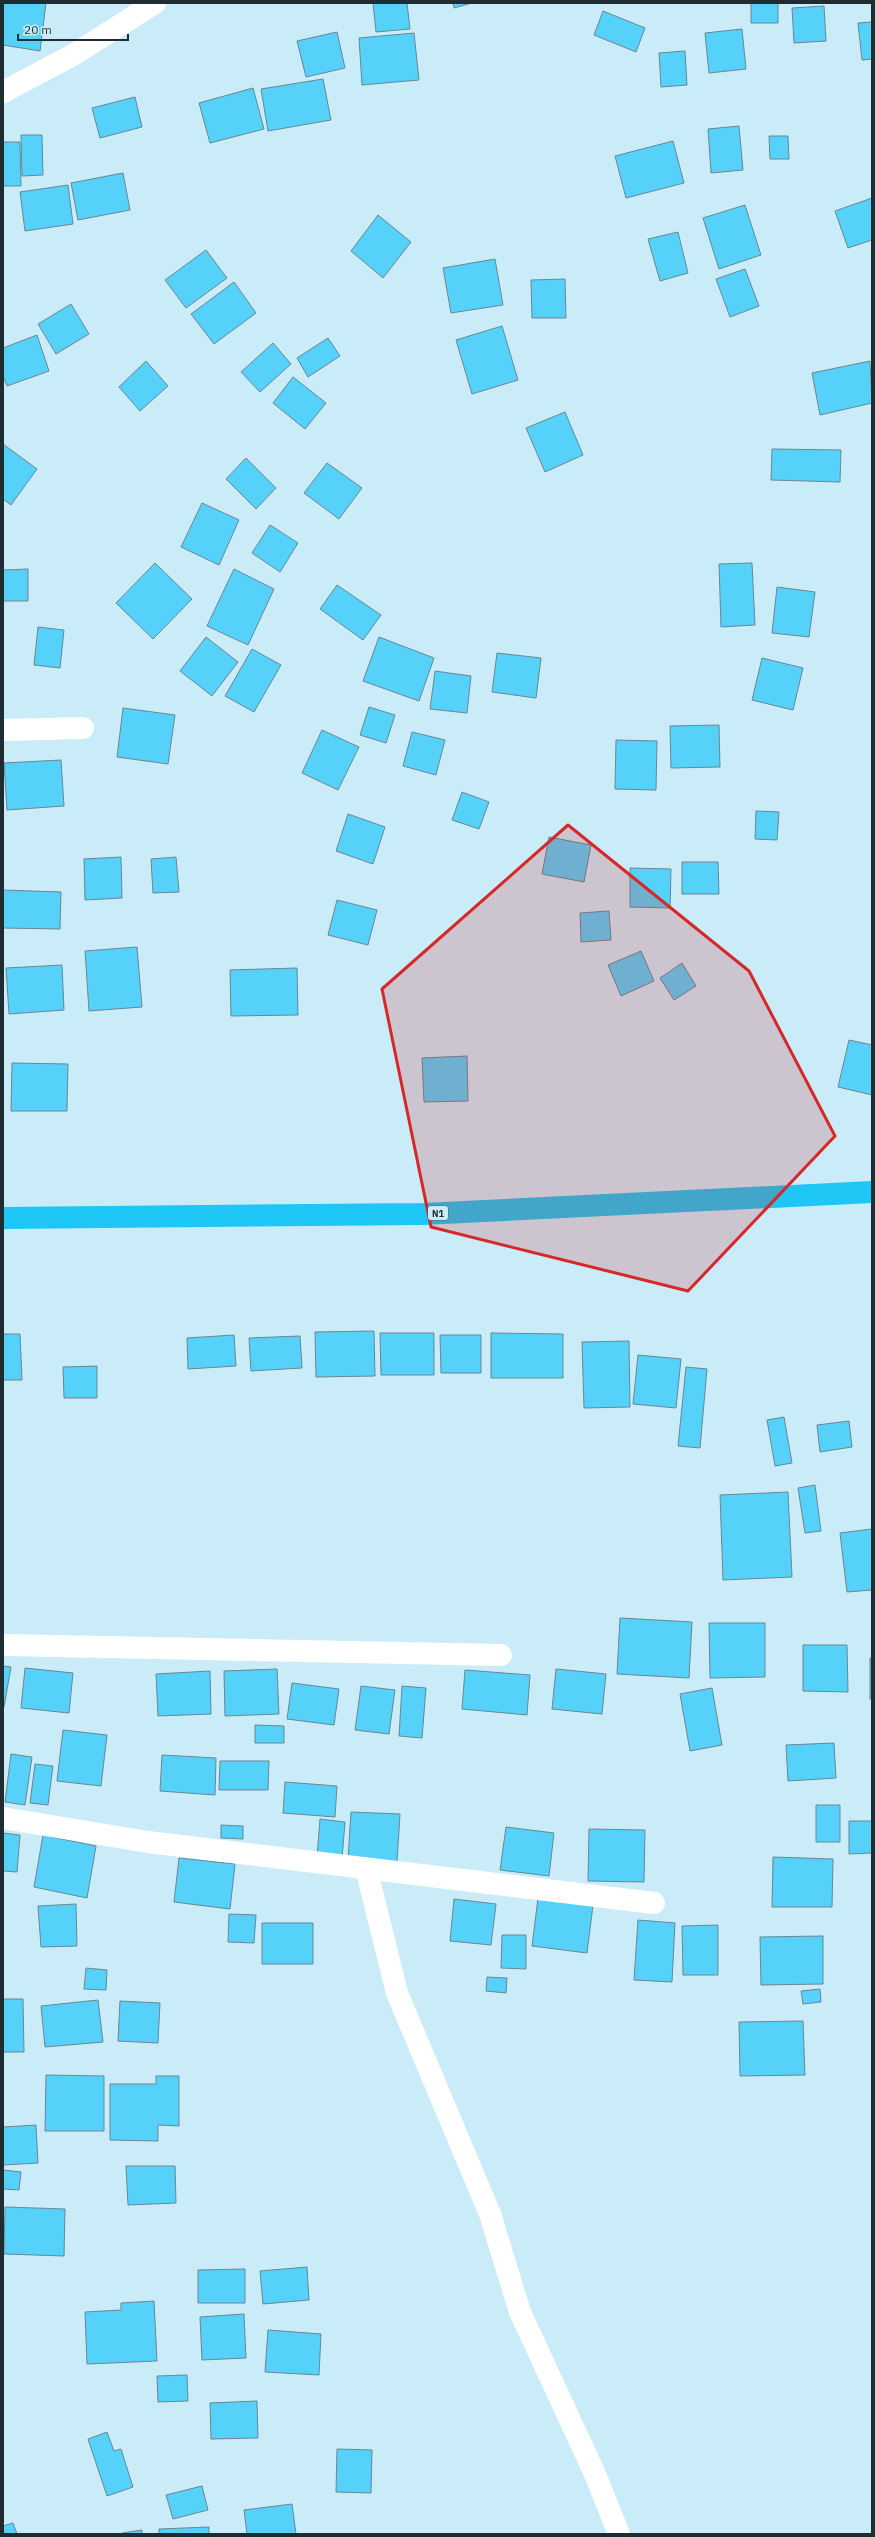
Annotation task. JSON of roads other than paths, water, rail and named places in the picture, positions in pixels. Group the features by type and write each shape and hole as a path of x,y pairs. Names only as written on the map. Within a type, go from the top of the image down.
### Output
{"highway":[{"name":"N1","path":"3,1218 423,1214 872,1192"}],"street":[{"path":"3,92 73,55 155,3"},
{"path":"3,730 83,728"},
{"path":"3,1645 501,1655"},
{"path":"3,1818 148,1842 654,1903"},
{"path":"366,1868 397,1993 490,2214 520,2312 595,2474 619,2534"}]}
